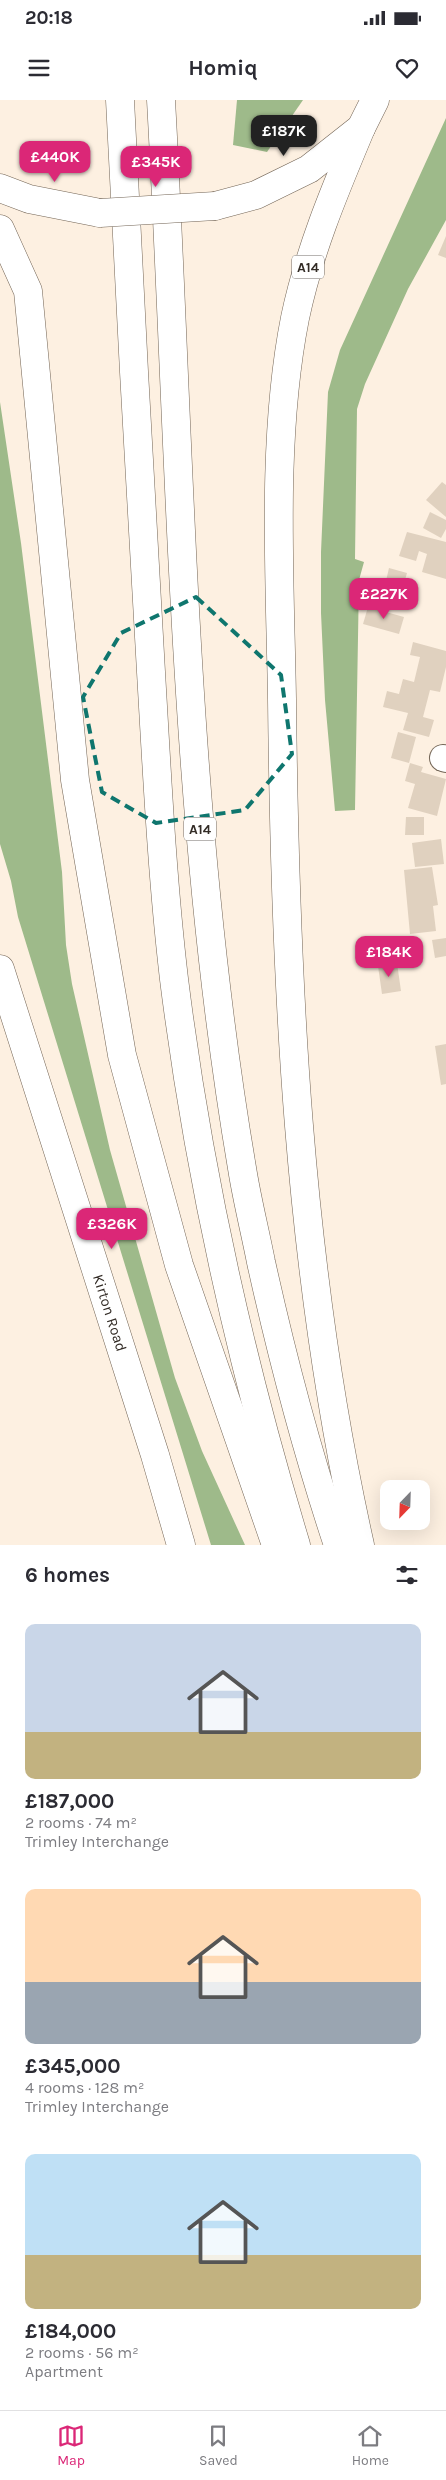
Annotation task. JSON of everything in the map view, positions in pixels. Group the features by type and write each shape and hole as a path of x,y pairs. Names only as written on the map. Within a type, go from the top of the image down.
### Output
{"main road":[{"name":"A14","path":"120,100 157,778 174,977 198,1144 225,1280 272,1468 296,1545"},
{"name":"A14","path":"161,100 193,759 216,992 242,1170 276,1332 316,1480 338,1545"},
{"name":"A14","path":"360,1545 341,1458 312,1274 294,1085 284,888 280,561 281,414 295,318 318,232 372,108"},
{"path":"0,188 30,199 100,212 215,206 256,195 309,169 372,108"},
{"path":"0,229 28,291 75,780 122,1055 179,1265 276,1545"},
{"name":"Kirton Road","path":"0,969 155,1454 180,1545"}],"highlighted area":[{"path":"196,597 281,675 292,754 245,810 156,823 102,792 83,697 121,633"}],"green space":[{"path":"237,100 303,100 267,152 233,145"},
{"path":"446,118 446,220 408,289 365,384 357,409 355,559 364,562 359,580 355,810 335,811 325,700 321,613 321,552 328,392 340,350"},
{"path":"0,402 21,543 62,872 66,945 72,984 110,1150 175,1378 202,1451 245,1545 211,1545 18,917 11,881 0,844"}],"building":[{"path":"446,236 446,258 438,255"},
{"path":"442,482 446,485 446,517 426,500"},
{"path":"430,512 446,520 446,529 441,538 423,528"},
{"path":"407,532 446,542 446,579 422,572 427,554 419,551 416,561 399,556"},
{"path":"389,568 407,573 402,590 385,585"},
{"path":"368,607 404,617 399,634 363,624"},
{"path":"413,642 446,651 446,667 440,692 430,690 423,717 434,720 429,737 403,730 408,713 383,707 387,691 399,694 403,679 414,682 420,657 410,655"},
{"path":"398,732 416,737 409,763 391,758"},
{"path":"410,763 423,767 421,772 446,779 437,816 408,808 415,784 405,781"},
{"path":"406,817 424,817 424,835 405,835"},
{"path":"441,839 444,864 415,867 412,843"},
{"path":"432,867 438,905 433,906 436,931 410,934 404,870"},
{"path":"446,938 446,956 435,958 432,940"},
{"path":"397,963 401,991 382,994 378,966"},
{"path":"446,1044 446,1084 441,1085 435,1046"}]}
